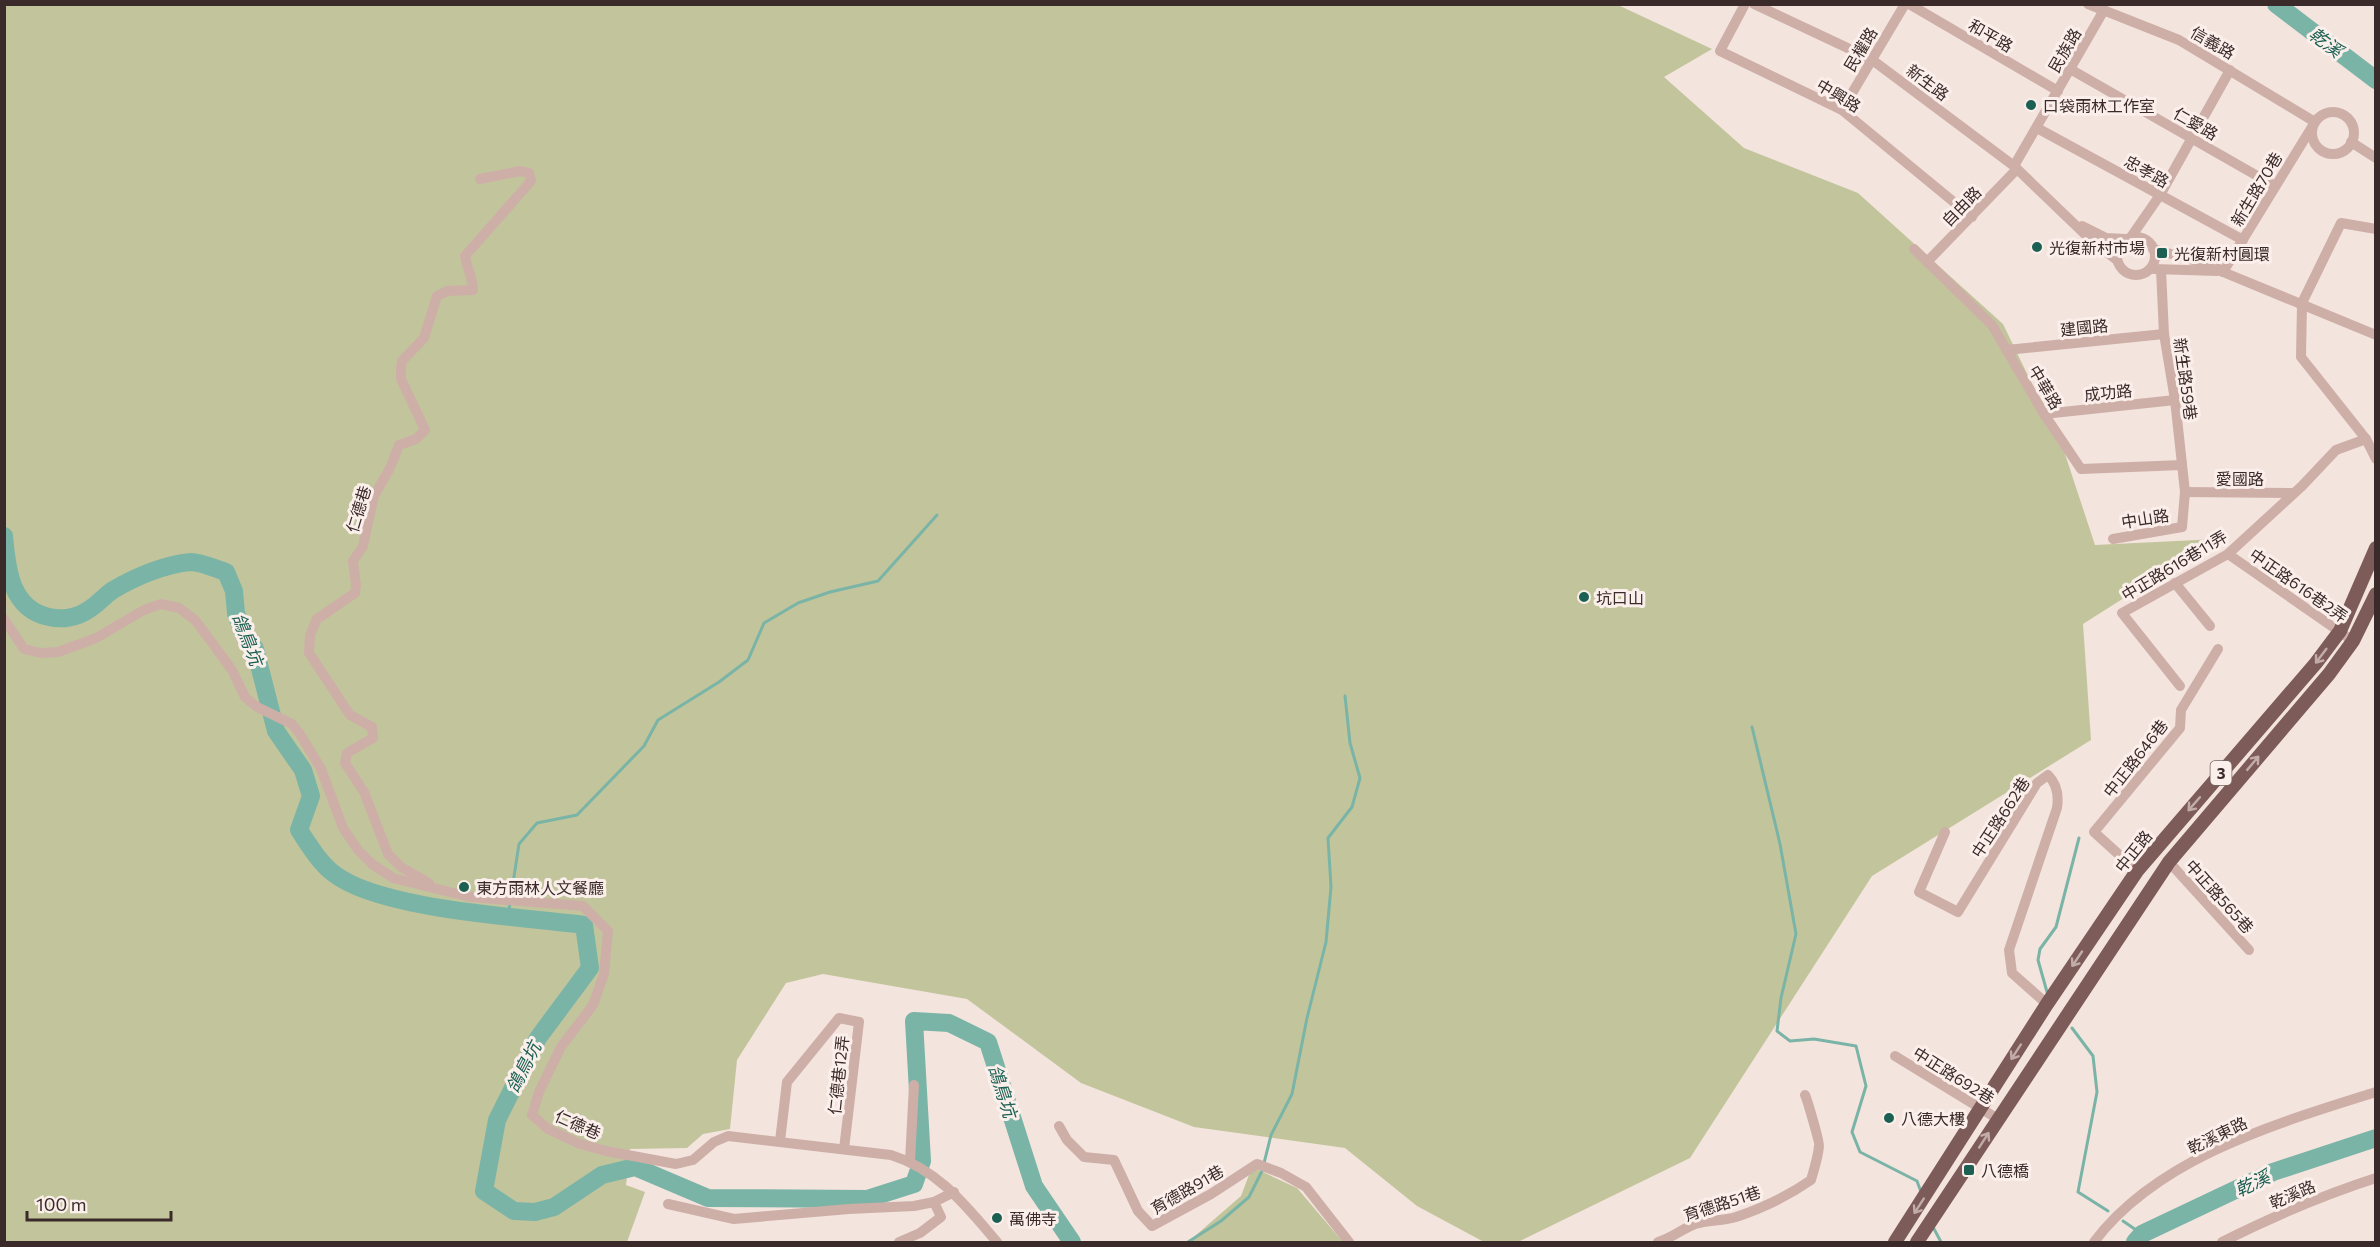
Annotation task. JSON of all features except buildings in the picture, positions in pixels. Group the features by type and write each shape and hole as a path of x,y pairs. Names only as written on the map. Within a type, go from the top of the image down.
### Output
{"main road":[{"name":"中正路","path":"1895,1242 1980,1108 2137,871 2316,663 2340,631 2376,548"},
{"name":"3","path":"1917,1242 2169,862 2329,674 2353,640 2375,599"},
{"path":"2119,896 2139,907"}],"street":[{"name":"中興路","path":"1745,4 1720,51 1842,110 1972,217"},
{"name":"新生路","path":"1754,4 1871,59 2015,168 2093,242 2116,260 2127,274 2140,275 2155,270 2223,272"},
{"name":"民權路","path":"1842,110 1905,4"},
{"name":"和平路","path":"1910,4 2058,91"},
{"name":"信義路","path":"2088,4 2179,40 2315,122"},
{"name":"民族路","path":"2015,168 2104,10"},
{"name":"仁愛路","path":"2070,69 2275,186"},
{"path":"2116,260 2118,248 2129,238 2160,195 2230,70"},
{"path":"2326,114 2339,114 2346,117 2353,128 2351,142 2342,152 2322,151 2313,141 2312,128 2315,122 2326,114"},
{"name":"新生路70巷","path":"2223,272 2315,122"},
{"name":"忠孝路","path":"2037,128 2243,240"},
{"path":"2351,142 2376,158"},
{"name":"自由路","path":"1927,262 1972,217 2015,168"},
{"name":"仁德巷","path":"446,891 401,867 388,854 364,792 345,763 347,753 373,738 372,727 350,715 309,653 309,644 317,619 355,593 353,561 363,546 374,496 390,468 399,445 416,439 425,430 401,379 402,362 424,338 436,296 447,291 473,290 473,279 468,271 465,256 531,180 530,173 520,171 480,179"},
{"name":"新生路","path":"2064,214 2099,236 2143,238 2153,249 2214,266 2223,272 2376,335"},
{"path":"2376,229 2341,223 2302,304 2301,357 2366,439 2376,459"},
{"name":"中華路","path":"1914,249 1992,325 2044,414 2081,469 2182,465"},
{"path":"2153,249 2155,270"},
{"name":"新生路59巷","path":"2155,270 2175,400 2185,492"},
{"name":"建國路","path":"2006,350 2164,334"},
{"name":"成功路","path":"2044,414 2175,400"},
{"name":"中正路616巷11弄","path":"2180,686 2122,613 2228,554 2294,493 2336,450 2366,439"},
{"name":"愛國路","path":"2185,492 2294,493"},
{"name":"中山路","path":"2113,539 2182,527 2185,492"},
{"name":"中正路616巷2弄","path":"2228,554 2353,640"},
{"path":"2362,579 2375,599"},
{"path":"2175,583 2210,626"},
{"name":"仁德巷","path":"4,619 24,649 41,653 58,652 96,638 144,610 161,604 178,608 200,626 232,670 245,697 257,707 292,724 300,734 321,769 343,828 358,850 372,864 393,878 470,897 583,906 608,931 604,975 593,1005 561,1047 539,1092 532,1115 548,1129 580,1144 606,1152 676,1164 693,1160 714,1142 728,1136 891,1155 913,1163 951,1189 997,1242"},
{"name":"中正路646巷","path":"2137,871 2094,832 2180,728 2181,710 2218,649"},
{"name":"中正路662巷","path":"1945,832 1919,892 1958,912 2037,783 2049,775 2055,782 2059,798 2057,808 2009,950 2012,973 2048,1004"},
{"name":"中正路565巷","path":"2169,862 2248,950"},
{"name":"仁德巷12弄","path":"780,1141 787,1082 839,1018 859,1022 844,1149"},
{"name":"中正路692巷","path":"1896,1056 1998,1119"},
{"path":"913,1163 914,1085"},
{"name":"乾溪東路","path":"2094,1242 2111,1220 2162,1180 2225,1146 2289,1119 2376,1092"},
{"name":"育德路51巷","path":"1658,1242 1670,1239 1696,1224 1735,1217 1767,1205 1791,1194 1811,1180 1820,1144 1812,1125 1810,1106 1805,1095"},
{"name":"育德路91巷","path":"1059,1126 1067,1140 1084,1157 1114,1160 1138,1211 1152,1226 1211,1194 1257,1164 1281,1173 1306,1187 1349,1242"},
{"name":"乾溪路","path":"2222,1242 2260,1223 2344,1188 2376,1178"},
{"path":"668,1204 734,1219 914,1206 934,1202 951,1189"},
{"path":"899,1242 920,1233 941,1217 934,1202"}],"green space":[{"path":"5,5 1618,5 1712,49 1664,77 1744,148 1858,193 2003,324 2063,448 2095,545 2217,539 2083,624 2091,740 1872,876 1690,1158 1518,1242 1484,1242 1417,1206 1345,1148 1194,1127 1081,1083 967,999 823,974 786,983 737,1060 730,1129 703,1134 687,1148 630,1149 626,1185 645,1192 627,1242 5,1242"},
{"path":"1252,1167 1297,1188 1343,1242 1188,1242 1241,1196"}],"waterway":[{"name":"乾溪","path":"2276,4 2376,80"},
{"path":"511,896 519,844 537,823 577,815 644,746 658,720 719,682 748,660 764,623 798,603 830,592 878,581 937,515"},
{"name":"鴿鳥坑","path":"4,536 7,562 13,586 19,597 36,613 54,618 79,615 122,585 171,565 195,562 226,572 234,591 236,613 243,632 255,649 276,731 303,770 311,796 299,830 319,859 333,873 354,886 417,904 490,915 584,925 590,968 538,1038 497,1120 484,1191 514,1211 535,1212 554,1207 602,1175 635,1167 708,1198 867,1199 914,1184 922,1161 914,1021 949,1023 988,1042 1034,1186 1072,1242"},
{"path":"1188,1242 1221,1221 1249,1197 1262,1171 1271,1135 1292,1094 1307,1018 1326,942 1331,887 1328,838 1352,807 1360,778 1350,743 1345,696"},
{"path":"1752,727 1780,844 1796,934 1781,998 1777,1031 1790,1041 1814,1039 1856,1046 1866,1086 1852,1132 1860,1152 1917,1181 1921,1192"},
{"path":"2047,992 2038,960 2040,949 2056,927 2079,838"},
{"path":"508,916 510,903"},
{"path":"2072,1028 2093,1056 2097,1092 2078,1192 2108,1211"},
{"name":"乾溪","path":"2135,1242 2142,1234 2273,1172 2376,1138"},
{"path":"2123,1221 2142,1234"},
{"path":"1933,1227 1941,1242"}],"place":[{"name":"口袋雨林工作室","path":"2031,105"},
{"name":"光復新村市場","path":"2037,247"},
{"name":"光復新村圓環","path":"2162,253"},
{"name":"坑口山","path":"1584,597"},
{"name":"東方雨林人文餐廳","path":"464,887"},
{"name":"八德大樓","path":"1889,1118"},
{"name":"八德橋","path":"1969,1170"},
{"name":"萬佛寺","path":"997,1218"}]}
